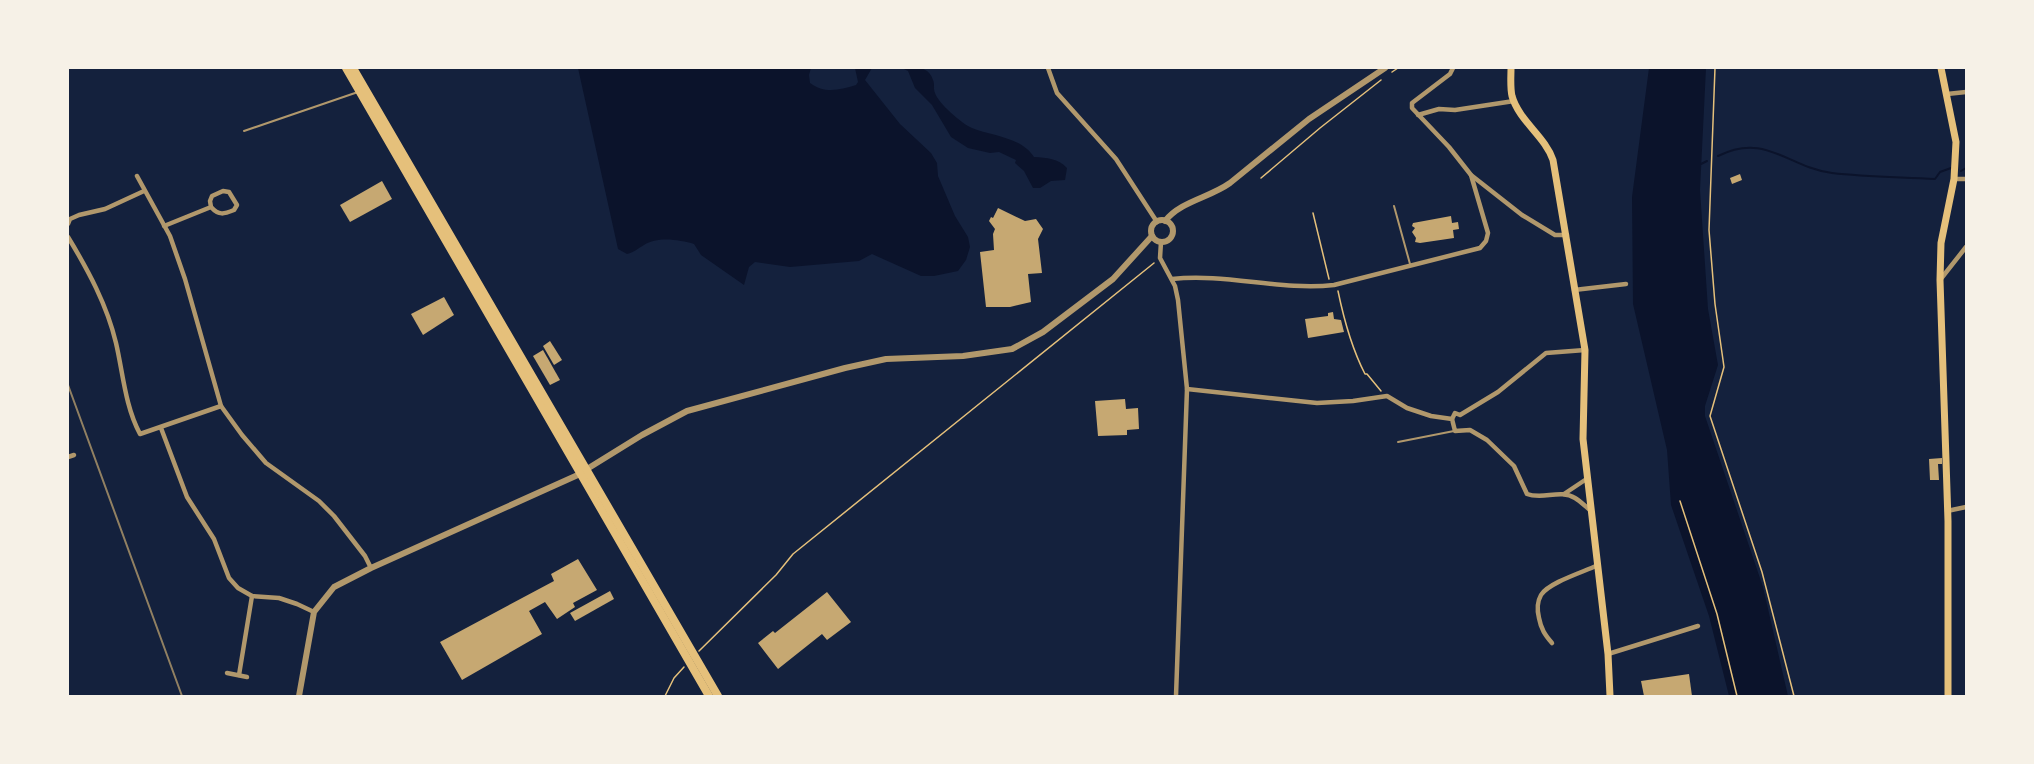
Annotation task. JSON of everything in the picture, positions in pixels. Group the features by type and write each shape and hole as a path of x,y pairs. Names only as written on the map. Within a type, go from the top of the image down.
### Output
{"main road":[{"path":"346,68 363,91 584,472 718,696"},
{"path":"353,68 363,91"},
{"path":"1510,68 1514,101 1550,151 1567,236 1585,350 1583,439 1608,654 1610,696"},
{"path":"1941,68 1956,142 1954,179 1941,243 1940,280 1947,511 1948,696"},
{"path":"584,472 709,696"}],"street":[{"path":"1048,68 1058,93 1116,159 1157,222"},
{"path":"1165,221 1170,224 1173,232 1169,240 1156,241 1151,230 1157,222 1165,221 1177,209 1217,193 1309,119 1385,68"},
{"path":"1453,68 1450,74 1412,103 1412,108 1449,147 1471,176 1522,215 1555,235 1567,236"},
{"path":"1947,94 1966,92"},
{"path":"1418,115 1439,109 1455,110 1514,101"},
{"path":"136,176 164,226 185,279 221,406 266,463 320,501 334,516 365,556 371,568"},
{"path":"1172,279 1213,279 1312,287 1333,285 1480,248 1486,242 1488,233 1471,176"},
{"path":"1954,179 1966,179"},
{"path":"68,224 70,219 105,209 144,190"},
{"path":"223,191 229,192 237,205 234,210 223,214 217,213 211,207 212,196 223,191"},
{"path":"164,226 211,207"},
{"path":"298,695 315,612 334,587 584,472 642,435 687,411 886,359 963,356 1012,349 1043,332 1113,279 1152,236"},
{"path":"68,237 106,310 116,341 127,400 140,434 221,406"},
{"path":"1161,242 1160,258 1172,279 1178,300 1187,389 1176,696"},
{"path":"1940,280 1966,247"},
{"path":"1575,290 1626,284"},
{"path":"1585,350 1546,353 1498,392 1460,415 1455,413 1452,419 1455,431 1470,430 1487,440 1514,466 1527,494 1535,497 1563,494 1575,497 1590,510"},
{"path":"1187,389 1317,403 1387,396 1407,408 1431,416 1452,419"},
{"path":"161,428 187,497 214,539 229,578 238,588 252,596 279,598 315,612"},
{"path":"68,457 74,455"},
{"path":"1563,494 1588,478"},
{"path":"1947,511 1966,507"},
{"path":"1552,643 1543,633 1539,622 1537,608 1541,595 1557,583 1596,566"},
{"path":"239,675 252,596"},
{"path":"1608,654 1698,626"},
{"path":"228,673 248,677"}],"lane":[{"path":"244,131 363,91"},
{"path":"1394,206 1410,264"},
{"path":"1398,442 1455,431"}],"path":[{"path":"1390,73 1398,68"},
{"path":"1715,68 1710,230 1715,297 1724,367 1710,416 1762,572 1794,696"},
{"path":"1261,178 1382,79"},
{"path":"1313,213 1346,331 1356,358 1365,374 1387,396"},
{"path":"698,652 776,575 793,554 1160,258"},
{"path":"1680,501 1717,614 1737,696"},
{"path":"665,696 671,682 681,670"}],"water":[{"path":"578,68 811,68 810,83 821,89 832,90 856,85 858,82 855,68 872,68 865,80 900,124 931,153 937,163 938,176 955,216 968,237 970,247 966,260 958,271 934,276 921,276 872,254 859,261 790,267 755,262 749,267 744,285 701,255 694,244 676,240 656,240 627,254 618,249"},
{"path":"902,68 920,68 928,72 934,82 937,97 951,113 968,126 1014,141 1022,145 1034,157 1060,162 1067,168 1065,180 1051,181 1040,188 1033,188 1024,171 1015,163 1016,160 999,152 990,153 968,148 951,137 932,105 915,88 908,71"},
{"path":"1649,68 1706,68 1700,190 1708,309 1718,365 1705,406 1705,416 1763,587 1788,696 1729,696 1709,616 1671,505 1667,450 1633,304 1632,197"}],"building":[{"path":"1740,174 1742,180 1732,184 1730,178"},
{"path":"382,181 392,199 350,222 340,205"},
{"path":"998,208 1025,221 1036,219 1043,229 1038,239 1042,273 1028,274 1031,302 1010,307 986,307 980,252 994,250 995,229 989,221"},
{"path":"1451,216 1452,223 1458,222 1459,229 1453,230 1454,238 1415,242 1416,238 1412,232 1415,228 1412,226 1413,223"},
{"path":"444,297 454,315 423,335 411,314"},
{"path":"1333,312 1334,319 1341,320 1344,332 1308,338 1305,319 1328,316 1328,313"},
{"path":"550,341 562,360 554,365 543,346"},
{"path":"543,350 560,380 550,385 533,356"},
{"path":"1125,399 1126,409 1138,408 1139,429 1127,430 1127,435 1098,436 1095,401"},
{"path":"1942,458 1942,464 1938,464 1939,480 1930,480 1929,459"},
{"path":"578,559 597,590 573,603 575,607 557,619 545,602 529,611 542,634 462,680 440,642 554,581 551,574"},
{"path":"610,591 614,599 575,621 570,613"},
{"path":"827,592 851,622 827,640 822,634 778,669 758,643 773,631 775,633"},
{"path":"1689,674 1692,696 1644,696 1641,681"}],"waterway":[{"path":"1718,156 1735,150 1763,149 1816,170 1871,176 1935,179 1940,172 1951,168"},
{"path":"1701,164 1707,161"},
{"path":"1961,171 1966,168"}],"railway":[{"path":"68,385 182,696"}]}
